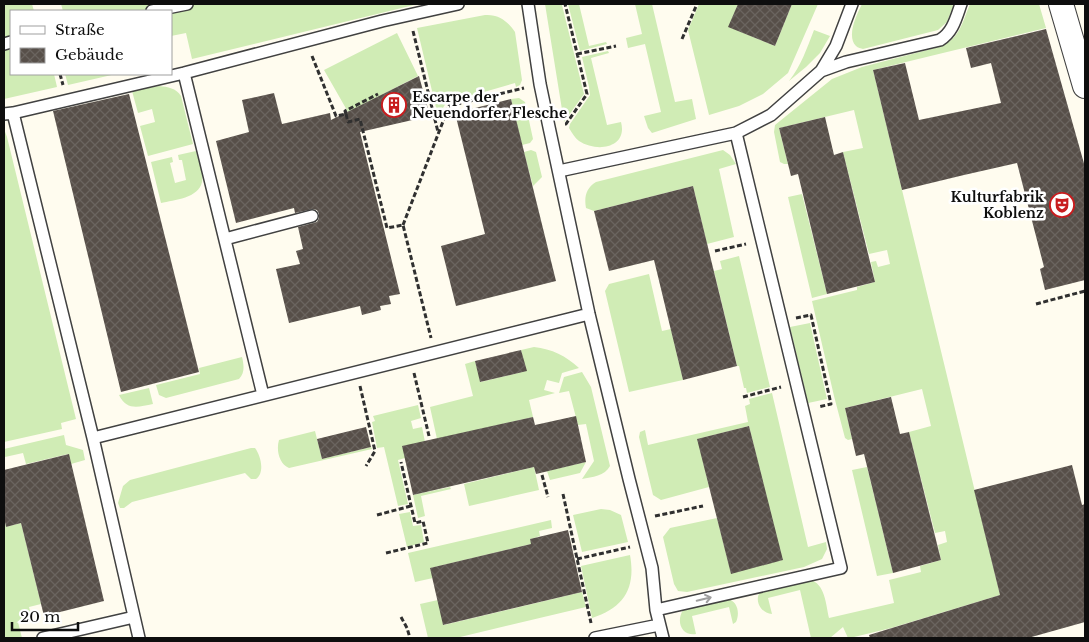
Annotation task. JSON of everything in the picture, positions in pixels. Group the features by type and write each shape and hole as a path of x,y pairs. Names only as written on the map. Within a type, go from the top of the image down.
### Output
{"street":[{"path":"1061,4 1085,86"}],"lane":[{"path":"157,10 187,4"},
{"path":"139,638 93,438 8,114 184,73 458,4"},
{"path":"528,4 540,84 549,127 590,314 652,568 656,610 662,638"},
{"path":"559,172 736,133 771,115 821,71 836,46 852,4"},
{"path":"821,71 846,62 940,40 947,36 951,30 961,4"},
{"path":"184,73 263,395"},
{"path":"656,610 841,568 736,133"},
{"path":"225,239 312,216"},
{"path":"93,438 590,314"},
{"path":"43,638 134,617"},
{"path":"594,634 659,625"}],"path":[{"path":"549,127 566,124 586,94 565,4"},
{"path":"682,39 697,4"},
{"path":"409,15 439,132"},
{"path":"306,42 336,116 346,114"},
{"path":"577,54 616,46"},
{"path":"435,352 403,225 449,106 540,84"},
{"path":"378,94 345,111 348,122 360,120 387,228 403,225"},
{"path":"715,251 762,241"},
{"path":"1036,304 1085,291"},
{"path":"781,322 811,315 830,404 803,411"},
{"path":"410,358 429,436"},
{"path":"357,372 375,451 366,466"},
{"path":"743,397 796,383"},
{"path":"386,553 428,544 423,521 415,523 401,462"},
{"path":"542,475 548,497"},
{"path":"563,494 594,634"},
{"path":"377,514 411,506"},
{"path":"640,520 703,506"},
{"path":"577,559 646,544"},
{"path":"401,617 410,638"}],"green space":[{"path":"4,4 32,4 34,10 10,10 10,75 54,75 57,87 4,99"},
{"path":"61,4 418,4 192,59 186,33 172,36 172,10 63,10"},
{"path":"545,4 562,5 584,94 564,122"},
{"path":"568,4 579,4 589,46 606,42 607,44 580,51"},
{"path":"635,4 652,4 675,102 692,99 696,119 652,133 648,128 644,116 661,112 645,44 628,48 626,38 642,34"},
{"path":"699,4 738,4 729,27 775,46 792,4 818,4 788,73 763,94 739,106 709,115 688,30"},
{"path":"862,4 954,4 947,22 938,30 863,49 856,46 852,37 853,25"},
{"path":"970,4 1039,4 1046,28 873,70 1000,595 891,628 850,638 848,638 843,627 830,638 811,638 800,590 768,598 772,614 762,609 758,603 760,592 810,580 819,585 822,590 829,618 894,603 889,580 921,572 920,566 941,560 938,545 947,542 945,531 935,533 909,432 931,426 922,389 845,408 852,439 848,440 845,438 812,301 857,290 857,287 875,282 871,262 876,261 878,267 890,264 887,250 869,254 843,152 863,148 854,110 779,128 788,164 780,162 774,132 775,125 832,79 862,67 946,44 952,40 959,30"},
{"path":"485,15 502,19 515,32 522,80 520,85 516,87 515,83 446,103 438,116 417,28"},
{"path":"814,30 830,36 820,53 789,81 800,63"},
{"path":"397,33 418,76 348,112 324,70"},
{"path":"608,51 609,53 591,58 607,125 621,122 622,131 616,143 609,146 594,147 579,141 569,128 590,95 582,57"},
{"path":"65,75 112,75 68,85"},
{"path":"159,86 169,87 181,96 193,144 148,156 140,126 155,122 152,109 138,113 132,91"},
{"path":"519,98 525,102 533,139 530,143 522,145 511,99"},
{"path":"4,129 76,419 61,423 62,429 4,442"},
{"path":"531,150 536,152 542,177 533,186 524,152"},
{"path":"723,150 730,155 736,164 719,169 734,237 707,244 693,186 594,211 586,208 586,193 596,182"},
{"path":"196,151 202,175 200,187 191,195 161,203 151,162 172,157 173,162 170,163 175,183 186,180 182,160 179,160 178,155"},
{"path":"802,194 827,294 812,298 788,197"},
{"path":"739,256 770,387 747,393 739,366 737,366 714,271 722,269 720,261"},
{"path":"649,274 662,331 671,329 683,380 629,392 605,291 609,284"},
{"path":"810,323 827,399 808,403 790,327"},
{"path":"534,347 547,349 558,354 579,368 562,373 559,383 547,380 544,390 555,393 529,400 533,417 437,439 430,407 473,396 465,364 475,361 481,382 526,371 521,350"},
{"path":"242,357 243,369 239,379 166,398 159,395 156,385 200,374 199,368"},
{"path":"582,372 591,387 610,466 602,474 582,479 594,461 586,424 578,425 569,391 559,393 564,377"},
{"path":"149,388 153,404 138,407 129,406 119,395"},
{"path":"772,393 808,547 826,542 827,549 822,559 804,567 687,592 678,591 674,584 663,537 670,528 717,518 731,573 782,560 749,426 698,439 709,487 661,500 653,495 639,437 640,432 645,430 648,445 748,422 745,406 750,404 749,399"},
{"path":"418,405 421,418 411,421 413,429 422,427 425,442 405,458 398,460 408,504 398,506 384,447 377,448 372,422 375,421 373,416"},
{"path":"315,431 322,459 371,447 372,449 289,468 286,466 279,456 279,440"},
{"path":"64,435 66,445 83,450 85,460 71,464 68,454 26,464 23,453 5,457 4,449"},
{"path":"255,448 257,451 261,464 259,476 256,479 251,479 245,473 132,502 124,508 120,508 118,503 123,486 130,480"},
{"path":"586,462 580,473 550,480 547,471"},
{"path":"534,467 539,490 469,506 464,484"},
{"path":"867,467 893,573 877,576 852,470"},
{"path":"450,487 451,489 421,496 425,516 418,518 413,495"},
{"path":"601,509 610,510 621,515 628,542 582,552 573,515"},
{"path":"410,512 413,526 421,525 424,542 407,547 399,514"},
{"path":"4,517 6,527 21,523 41,604 29,607 32,619 18,622 22,638 4,638"},
{"path":"551,520 552,528 539,531 540,536 531,539 531,544 431,568 433,578 415,582 408,553"},
{"path":"630,555 631,577 625,595 612,609 592,618 581,566"},
{"path":"582,592 586,607 456,638 428,638 420,604 438,600 444,625"},
{"path":"727,599 734,602 738,611 736,622 733,624 729,607 692,616 696,634 687,633 681,627 680,619 683,610"}],"building":[{"path":"738,4 792,4 775,46 728,27"},
{"path":"1046,29 1085,167 1085,280 1045,290 1040,269 1044,267 1017,163 902,190 873,70 905,63 919,120 1001,103 991,63 971,68 966,48"},
{"path":"419,76 430,116 360,132 400,294 389,296 391,304 380,306 381,310 362,315 360,306 289,323 276,269 300,264 296,251 303,249 298,227 317,222 319,214 317,210 313,209 295,213 294,208 236,223 216,141 249,132 242,100 274,93 282,124 330,113 331,120"},
{"path":"129,94 199,372 121,392 53,111"},
{"path":"511,99 556,281 456,306 441,246 485,234 455,113"},
{"path":"825,117 834,155 843,152 875,282 827,294 798,174 791,176 779,128"},
{"path":"693,186 737,366 683,380 654,260 609,271 594,211"},
{"path":"521,350 527,371 480,382 475,361"},
{"path":"891,397 900,434 909,432 941,560 893,573 864,454 856,456 845,408"},
{"path":"576,416 586,462 536,474 534,467 413,495 402,446 533,417 535,425"},
{"path":"749,426 783,560 731,574 697,439"},
{"path":"366,427 371,447 322,459 317,439"},
{"path":"69,454 104,601 44,616 21,523 6,527 4,517 4,470"},
{"path":"1072,465 1082,505 1085,504 1085,622 1028,638 870,638 869,635 1000,595 974,490"},
{"path":"568,530 582,592 443,625 430,568 531,544 530,539"}],"place":[{"name":"Escarpe der Neuendorfer Flesche","path":"394,105"},
{"name":"Kulturfabrik Koblenz","path":"1062,205"}]}
